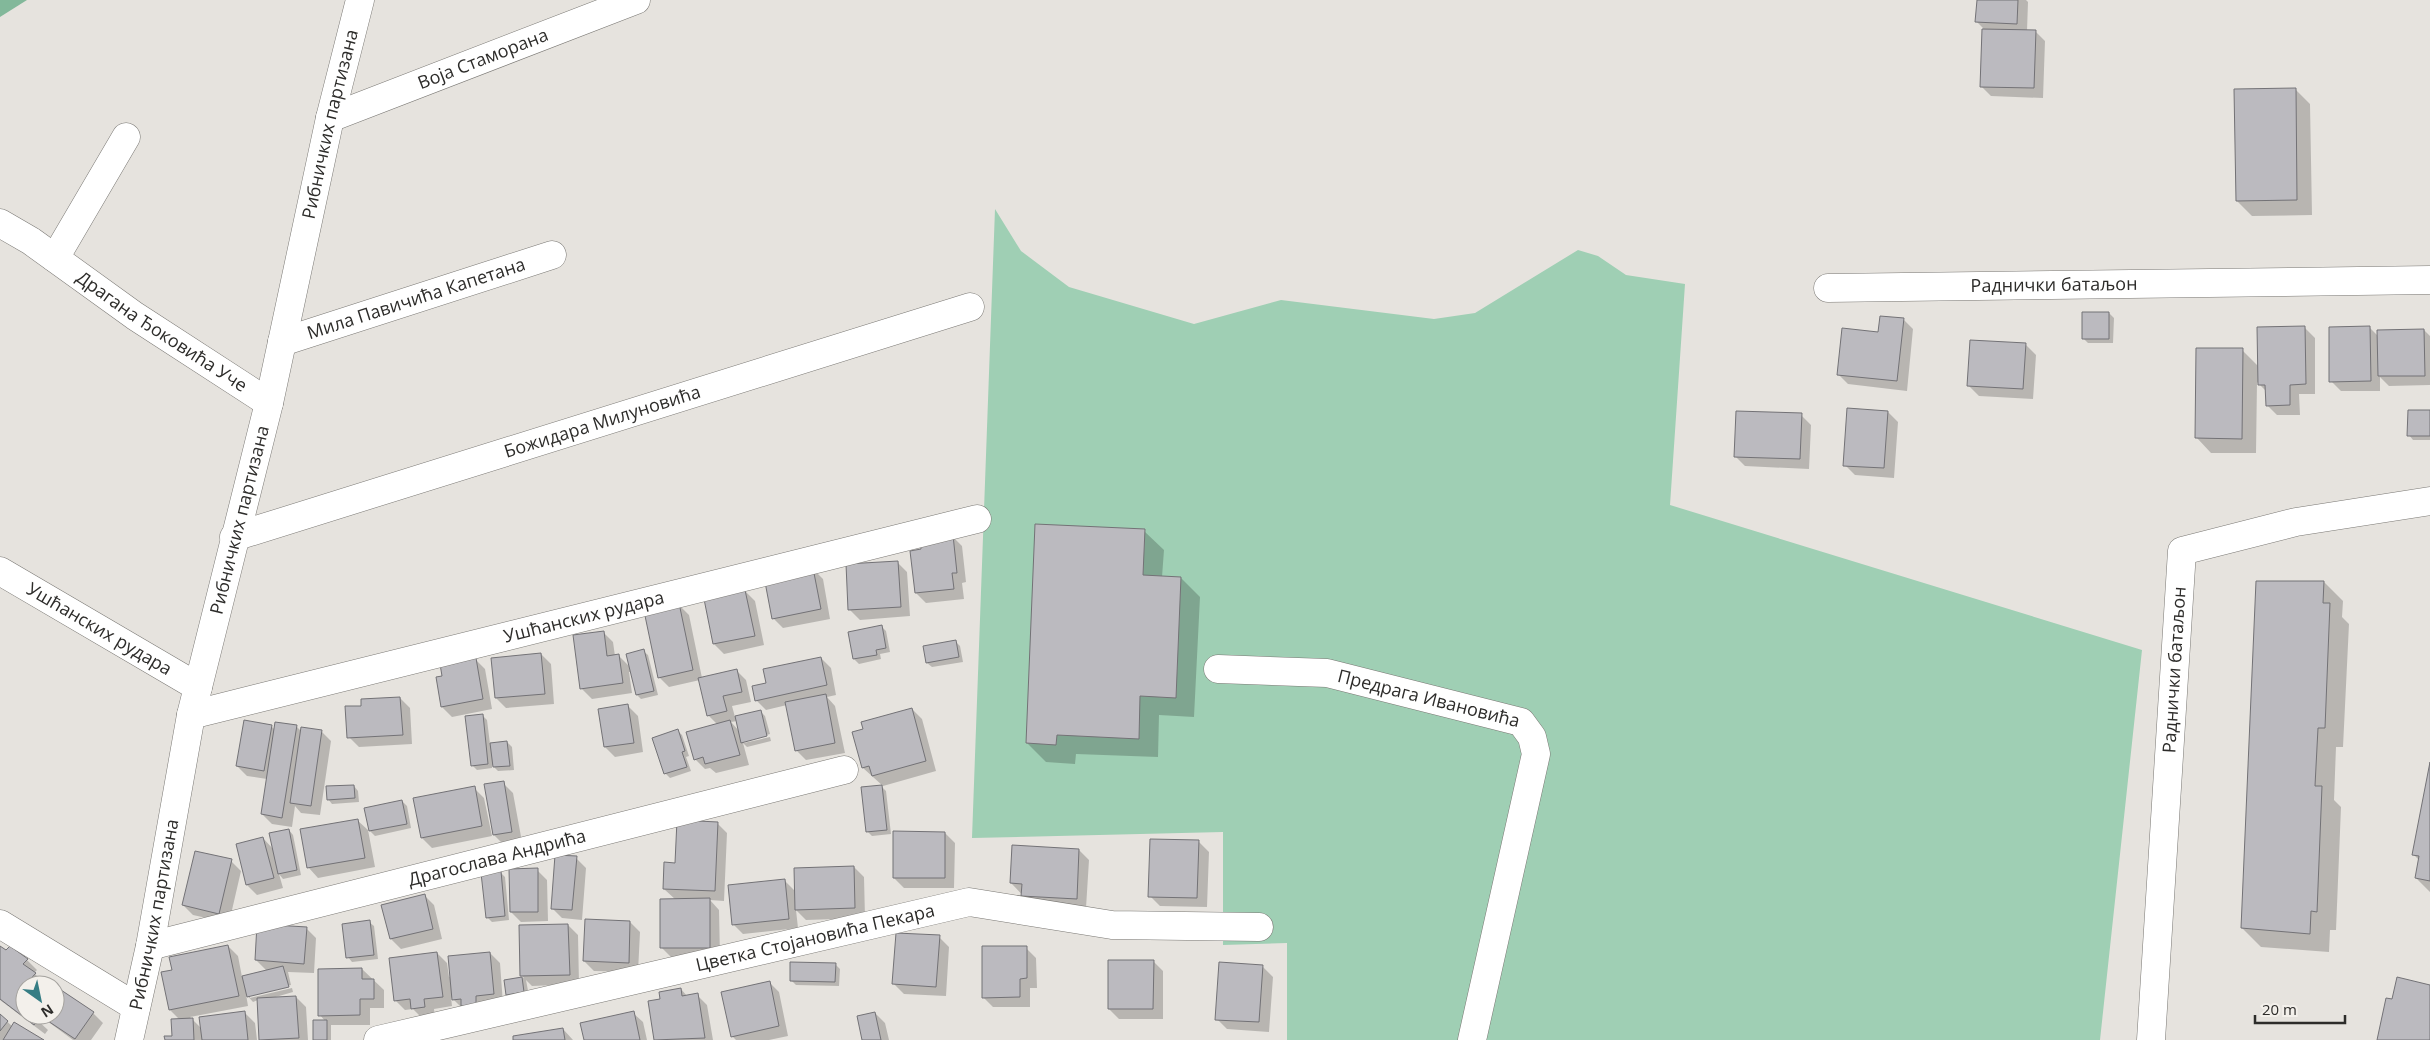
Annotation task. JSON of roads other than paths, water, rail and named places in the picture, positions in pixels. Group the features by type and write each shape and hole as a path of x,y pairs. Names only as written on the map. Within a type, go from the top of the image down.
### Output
{"street":[{"name":"Рибничких партизана","path":"130,1040 150,946 191,715 269,403 330,118 360,0"},
{"name":"Воја Стаморана","path":"330,118 636,0"},
{"path":"55,258 126,137"},
{"name":"Драгана Ђоковића Уче","path":"0,223 55,258 135,316 269,403"},
{"name":"Мила Павичића Капетана","path":"282,342 552,254"},
{"name":"Раднички батаљон","path":"1828,288 2430,280"},
{"name":"Божидара Милуновића","path":"234,537 970,308"},
{"name":"Раднички батаљон","path":"2151,1040 2182,551 2296,522 2430,500"},
{"name":"Ушћанских рудара","path":"191,715 977,519"},
{"name":"Ушћанских рудара","path":"0,572 198,687"},
{"name":"Предрага Ивановића","path":"1218,669 1327,673 1521,722 1532,737 1536,754 1472,1040"},
{"name":"Драгослава Андрића","path":"150,946 844,770"},
{"name":"Цветка Стојановића Пекара","path":"378,1040 970,902 1112,925 1258,927"},
{"path":"0,924 136,1007"}]}
